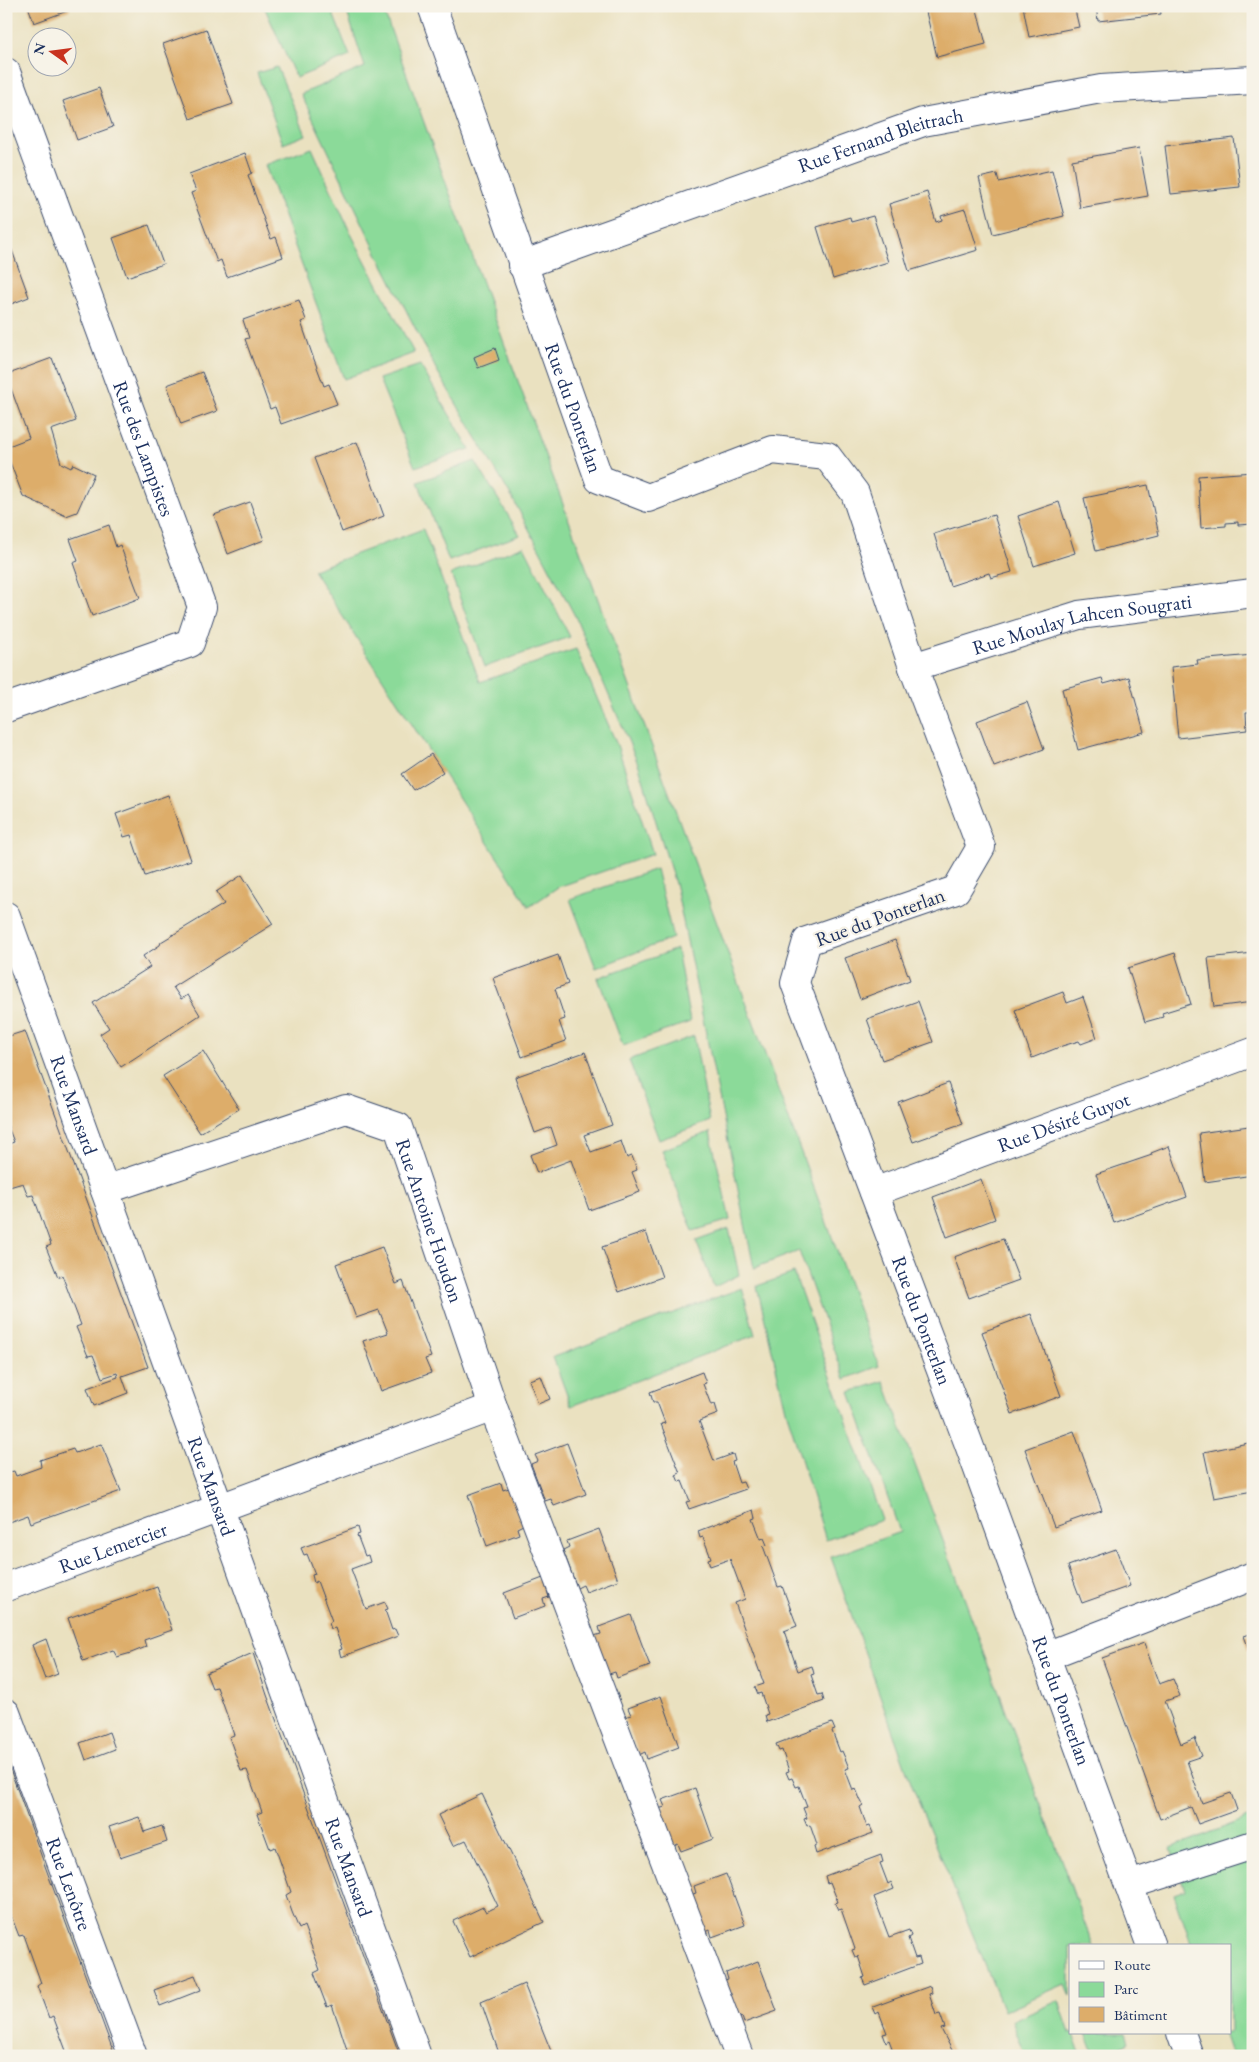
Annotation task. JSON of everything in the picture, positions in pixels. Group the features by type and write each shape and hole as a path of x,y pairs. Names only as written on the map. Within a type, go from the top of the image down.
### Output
{"street":[{"name":"Rue du Ponterlan","path":"432,6 522,264 600,479 648,498 773,450 827,456 855,493 913,667 981,847 956,890 807,941 795,983 1046,1656 1150,1944"},
{"name":"Rue des Lampistes","path":"6,72 202,607 190,643 6,708"},
{"name":"Rue Fernand Bleitrach","path":"522,264 923,122 1101,89 1253,80"},
{"name":"Rue Moulay Lahcen Sougrati","path":"913,667 1079,615 1253,592"},
{"name":"Rue Mansard","path":"6,916 417,2056"},
{"name":"Rue Désiré Guyot","path":"874,1192 1253,1052"},
{"name":"Rue Antoine Houdon","path":"105,1190 346,1109 398,1127 493,1407"},
{"name":"Rue Lemercier","path":"6,1587 220,1510 493,1407"},
{"path":"493,1407 739,2056"},
{"path":"1046,1656 1253,1576"},
{"name":"Rue Lenôtre","path":"6,1713 133,2056"},
{"path":"1129,1885 1253,1845"},
{"path":"1181,2034 1189,2056"}],"green space":[{"path":"264,6 330,6 350,56 296,78"},
{"path":"345,6 382,6 879,1366 845,1379 799,1251 754,1268 676,887 639,766 575,616 515,503 436,369 375,249 301,94 365,67"},
{"path":"277,67 306,135 283,144 257,73"},
{"path":"312,148 350,232 414,353 344,379 265,165"},
{"path":"420,365 470,449 415,467 379,379"},
{"path":"475,461 520,535 449,561 418,482"},
{"path":"423,529 480,682 576,649 617,745 653,854 558,887 529,907 313,570"},
{"path":"524,546 570,637 485,667 451,574"},
{"path":"656,869 673,938 596,968 570,899"},
{"path":"677,949 690,1022 623,1046 598,978"},
{"path":"694,1036 710,1121 659,1140 629,1060"},
{"path":"710,1132 730,1220 693,1231 662,1150"},
{"path":"729,1229 739,1275 714,1287 696,1241"},
{"path":"794,1273 882,1520 826,1540 786,1410 757,1286"},
{"path":"742,1288 755,1335 571,1406 553,1357"},
{"path":"884,1381 1092,1944 1069,1944 1069,1994 1065,1984 1004,2011 912,1786 831,1557 900,1532 850,1392"},
{"path":"1253,1816 1253,2056 1232,2056 1224,2034 1232,2034 1232,1944 1191,1944 1174,1894 1185,1890 1171,1848"},
{"path":"1059,2001 1069,2034 1072,2034 1082,2056 1026,2056 1012,2021"},
{"path":"1086,2034 1126,2034 1129,2042 1100,2056 1095,2056"}],"building":[{"path":"28,6 69,6 70,10 34,23"},
{"path":"947,6 976,6 986,44 937,57 926,12"},
{"path":"1023,6 1074,6 1079,27 1029,37"},
{"path":"1096,6 1160,6 1161,14 1098,21"},
{"path":"1208,6 1232,6 1232,7 1209,10"},
{"path":"206,29 233,104 190,119 163,44"},
{"path":"99,88 113,127 77,140 63,101"},
{"path":"1234,138 1240,187 1171,194 1165,146"},
{"path":"1139,148 1148,196 1080,208 1072,160"},
{"path":"245,153 252,173 248,175 271,239 276,237 283,257 227,277 221,260 217,262 191,193 196,191 189,174"},
{"path":"1052,170 1064,216 993,234 979,178 997,174 999,182"},
{"path":"927,192 936,222 942,220 941,216 965,209 978,250 909,271 889,204"},
{"path":"873,216 888,262 833,279 817,227 850,217 851,222"},
{"path":"149,225 163,264 127,277 113,238"},
{"path":"6,234 29,297 6,306"},
{"path":"299,300 306,320 301,322 312,354 324,386 329,384 337,404 281,424 275,407 270,409 245,339 249,338 243,320"},
{"path":"495,348 499,360 478,368 474,357"},
{"path":"52,358 76,421 51,430 61,463 71,468 73,464 94,474 77,512 66,516 23,496 6,452 6,447 29,438 6,375"},
{"path":"202,372 217,411 181,424 167,385"},
{"path":"357,442 384,516 342,532 314,458"},
{"path":"1253,472 1253,524 1238,525 1238,522 1226,523 1226,526 1201,528 1198,476"},
{"path":"1148,485 1159,535 1096,551 1084,498"},
{"path":"250,502 264,540 228,554 214,515"},
{"path":"1059,502 1075,553 1034,566 1018,516"},
{"path":"994,515 1012,572 991,578 989,573 950,586 934,534"},
{"path":"109,525 116,547 120,545 140,598 92,616 73,563 78,561 70,539"},
{"path":"1253,655 1253,712 1246,712 1247,730 1178,738 1171,667 1198,664 1197,660"},
{"path":"1129,677 1144,732 1078,750 1062,689 1102,678 1104,684"},
{"path":"1027,702 1044,749 994,767 977,721"},
{"path":"431,754 443,772 413,790 402,774"},
{"path":"168,795 191,860 145,876 131,835 124,837 116,814"},
{"path":"242,875 273,924 173,987 181,999 188,995 200,1015 121,1067 100,1034 109,1028 93,1003 150,967 143,956 160,945 161,942 224,904 216,892"},
{"path":"895,940 910,980 860,999 845,958"},
{"path":"1175,953 1191,1004 1162,1013 1163,1017 1145,1022 1128,968"},
{"path":"1253,953 1253,1002 1214,1007 1208,958"},
{"path":"558,955 568,984 555,989 565,1019 559,1021 566,1041 522,1057 493,978"},
{"path":"1063,992 1067,1003 1083,997 1097,1038 1081,1044 1079,1041 1062,1046 1032,1058 1015,1010"},
{"path":"918,1001 933,1042 882,1060 867,1019"},
{"path":"25,1031 148,1367 122,1376 128,1393 94,1406 87,1388 118,1377 117,1373 102,1378 93,1355 88,1356 76,1327 81,1325 62,1275 58,1277 46,1247 51,1245 33,1195 28,1196 23,1183 6,1188 6,1145 14,1142 6,1122 6,1037"},
{"path":"203,1051 239,1109 200,1133 163,1076"},
{"path":"585,1052 612,1125 584,1135 591,1152 621,1141 627,1158 632,1156 637,1170 632,1172 640,1192 589,1210 571,1160 537,1173 530,1155 557,1145 551,1127 535,1133 515,1077"},
{"path":"948,1083 963,1124 913,1142 898,1102"},
{"path":"1249,1126 1253,1175 1205,1182 1199,1133"},
{"path":"1169,1146 1187,1197 1114,1223 1096,1174 1152,1155 1151,1153"},
{"path":"981,1179 995,1219 947,1237 933,1197"},
{"path":"646,1232 662,1277 619,1292 602,1247"},
{"path":"1003,1239 1019,1280 969,1298 954,1257"},
{"path":"382,1247 396,1284 403,1281 431,1357 425,1359 431,1373 381,1391 363,1341 388,1333 379,1310 356,1318 336,1264"},
{"path":"1031,1314 1061,1396 1012,1414 982,1332"},
{"path":"702,1372 706,1383 703,1384 711,1405 715,1404 718,1414 699,1421 714,1461 733,1454 735,1461 732,1462 739,1483 743,1482 746,1489 689,1509 686,1502 690,1501 682,1481 679,1482 676,1475 680,1473 661,1424 665,1423 657,1402 653,1402 650,1392"},
{"path":"541,1376 550,1399 538,1404 529,1380"},
{"path":"1074,1431 1102,1510 1054,1527 1025,1449"},
{"path":"1253,1442 1253,1491 1214,1498 1204,1452"},
{"path":"567,1443 586,1494 554,1506 551,1499 545,1501 531,1464 538,1461 535,1455"},
{"path":"101,1444 121,1491 31,1523 28,1515 6,1523 6,1473 14,1471 16,1476 41,1467 40,1460 73,1449 75,1453"},
{"path":"501,1483 503,1490 509,1488 523,1525 517,1528 519,1534 487,1546 468,1495"},
{"path":"754,1510 756,1518 753,1519 761,1539 764,1538 767,1545 763,1546 778,1587 782,1586 797,1626 784,1631 798,1671 812,1666 814,1674 811,1675 818,1695 822,1694 824,1701 767,1722 765,1715 768,1714 761,1693 758,1694 755,1687 764,1684 735,1603 745,1599 730,1559 710,1566 708,1559 711,1558 703,1537 700,1538 698,1531"},
{"path":"358,1527 360,1534 357,1535 365,1556 368,1555 370,1562 351,1569 366,1609 385,1602 388,1609 385,1610 392,1630 395,1629 398,1636 341,1657 339,1650 342,1649 335,1628 331,1629 329,1623 332,1621 317,1581 314,1583 312,1575 315,1574 307,1554 304,1555 301,1548"},
{"path":"599,1529 618,1580 586,1592 583,1585 577,1588 563,1550 569,1547 567,1541"},
{"path":"1116,1549 1130,1586 1082,1603 1068,1566"},
{"path":"543,1578 549,1597 543,1599 545,1606 513,1618 504,1593"},
{"path":"157,1587 172,1630 144,1640 146,1647 131,1653 117,1657 113,1650 83,1661 68,1618"},
{"path":"631,1615 650,1666 617,1678 615,1672 609,1674 594,1636 601,1634 599,1627"},
{"path":"1253,1633 1253,1660 1244,1636"},
{"path":"46,1639 58,1674 45,1679 32,1645"},
{"path":"1144,1643 1159,1684 1173,1679 1180,1696 1165,1701 1181,1744 1195,1738 1202,1756 1187,1761 1202,1803 1231,1793 1237,1810 1198,1824 1191,1807 1160,1819 1102,1658"},
{"path":"253,1653 400,2056 344,2056 343,2051 347,2050 332,2005 327,2007 314,1973 320,1970 304,1926 299,1929 292,1912 286,1895 291,1892 275,1847 270,1849 257,1814 262,1812 247,1770 241,1771 229,1737 234,1735 217,1687 212,1688 206,1673"},
{"path":"661,1696 679,1747 647,1759 645,1752 639,1755 624,1717 631,1715 628,1708"},
{"path":"832,1723 835,1730 832,1731 849,1768 845,1769 853,1790 856,1789 863,1805 860,1807 867,1827 870,1826 873,1833 816,1854 814,1847 817,1845 810,1825 807,1826 804,1819 807,1818 803,1808 807,1807 799,1786 796,1787 792,1778 789,1779 786,1772 789,1771 782,1750 779,1751 776,1744"},
{"path":"109,1732 115,1749 86,1760 80,1743"},
{"path":"6,1758 115,2056 68,2056 53,2016 49,2018 37,1986 41,1983 24,1935 19,1936 7,1905 11,1902 6,1887"},
{"path":"695,1788 713,1839 681,1851 678,1844 672,1847 658,1809 665,1807 662,1800"},
{"path":"482,1794 544,1922 470,1957 453,1921 483,1907 486,1912 498,1906 466,1840 453,1846 438,1815"},
{"path":"139,1817 144,1832 162,1826 167,1842 120,1858 109,1827"},
{"path":"881,1855 883,1862 880,1863 888,1884 891,1882 894,1889 874,1897 889,1937 909,1930 911,1936 908,1938 915,1958 919,1957 921,1964 865,1985 862,1978 865,1977 858,1956 855,1957 852,1950 855,1949 841,1909 838,1910 835,1903 838,1902 830,1882 827,1883 825,1876"},
{"path":"726,1874 745,1925 712,1937 710,1930 704,1933 690,1895 696,1893 694,1886"},
{"path":"758,1961 777,2011 744,2023 742,2017 735,2019 722,1981 728,1979 726,1973"},
{"path":"195,1975 201,1990 160,2006 154,1990"},
{"path":"524,1984 553,2056 500,2056 481,2002"},
{"path":"930,1986 932,1993 929,1994 936,2015 940,2014 945,2028 941,2029 955,2056 895,2056 889,2040 886,2042 883,2034 887,2033 879,2012 876,2014 873,2007"}]}
